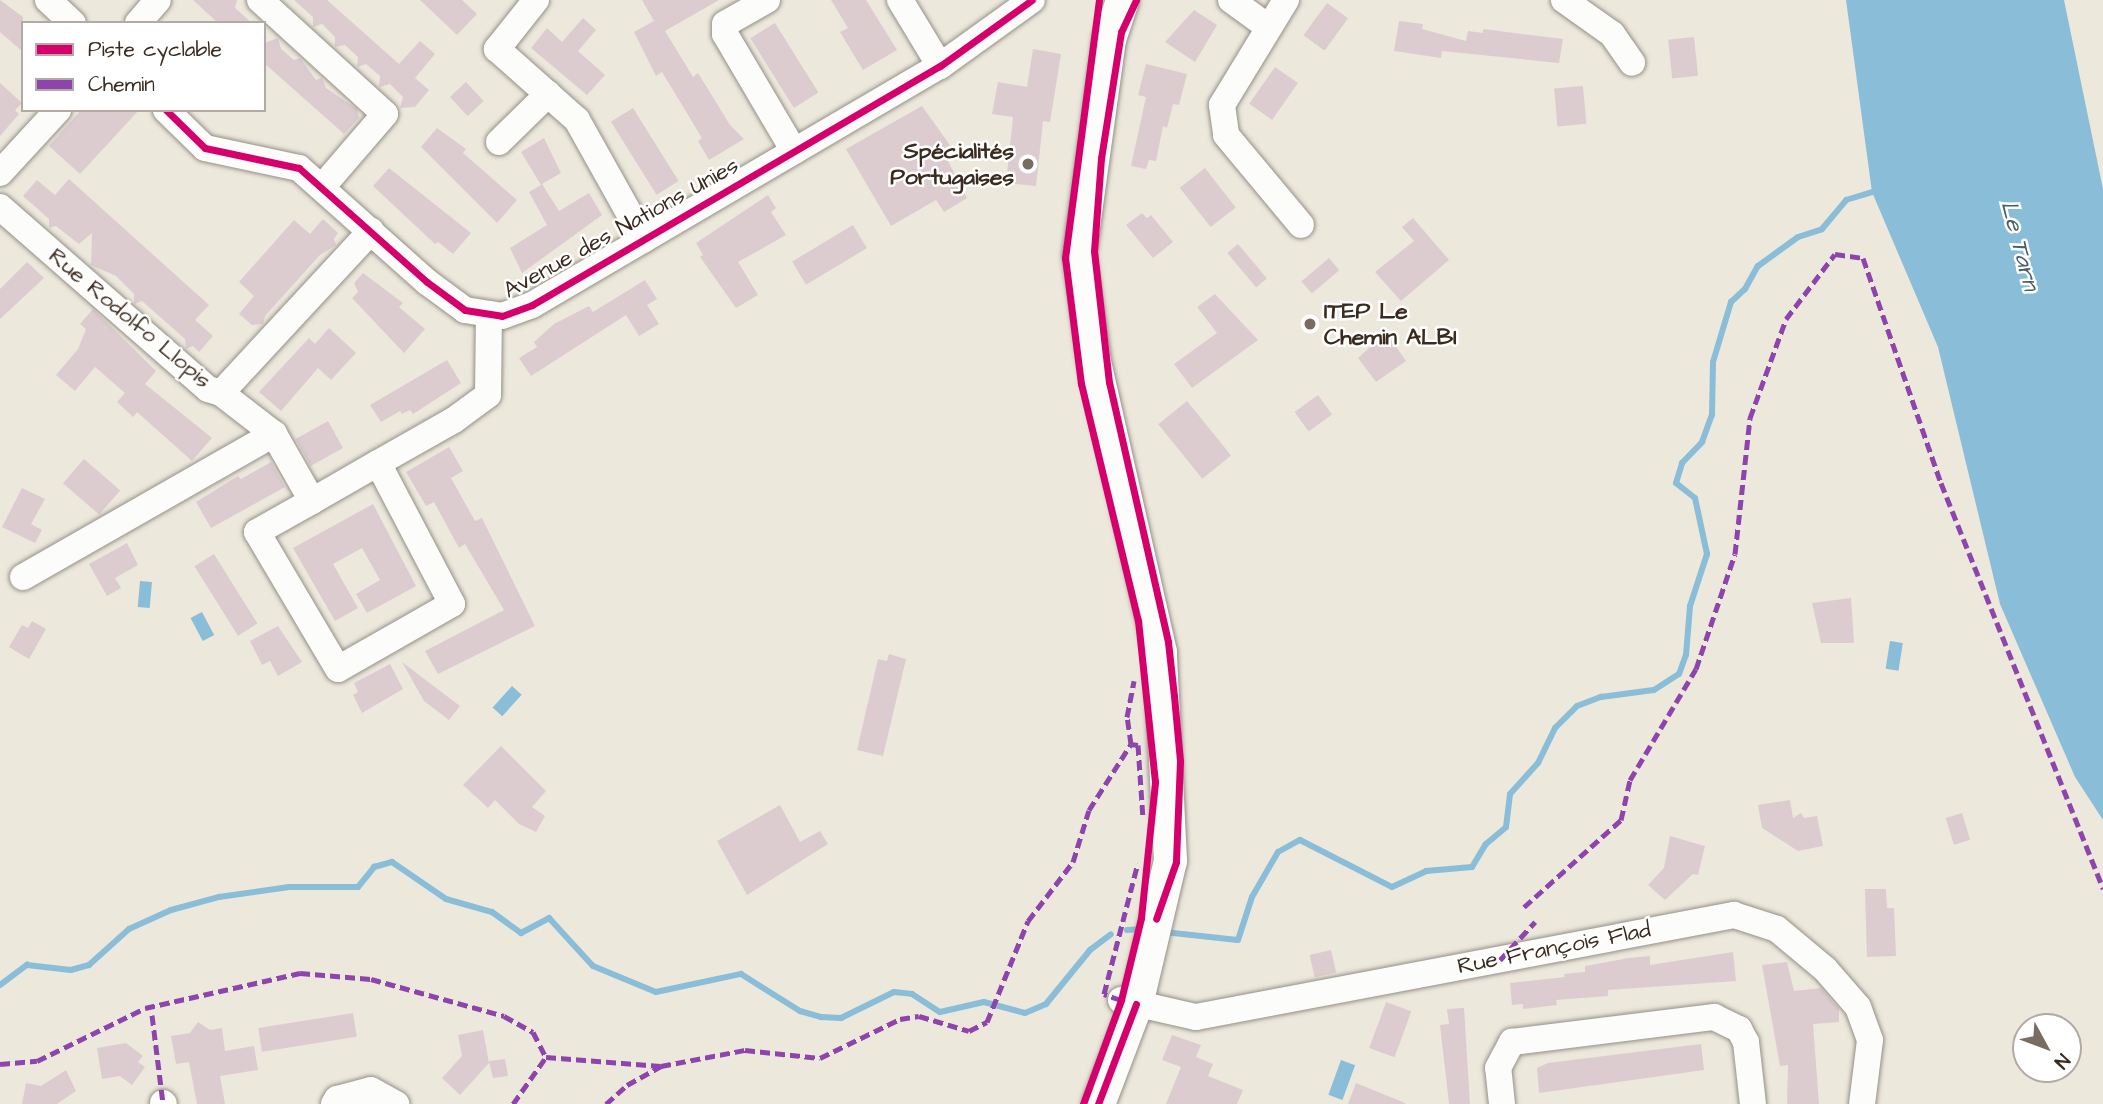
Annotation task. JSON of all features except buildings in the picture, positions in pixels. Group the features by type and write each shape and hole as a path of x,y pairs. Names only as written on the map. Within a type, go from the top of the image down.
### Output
{"main road":[{"path":"1098,1104 1146,932 1170,860 1160,652 1094,362 1079,255 1109,39 1122,0"},
{"path":"1083,1104 1128,1002"}],"street":[{"path":"48,0 71,21"},
{"path":"140,21 158,0"},
{"path":"260,0 385,114 323,186"},
{"path":"536,0 497,49 577,120 644,240"},
{"path":"767,0 725,24 725,34 794,151"},
{"path":"900,0 940,66"},
{"name":"Avenue des Nations Unies","path":"168,112 205,148 299,168 323,186 426,282 465,310 502,316 532,305 940,66 1032,0"},
{"path":"1231,0 1268,27"},
{"path":"1286,0 1222,105 1226,135 1301,225"},
{"path":"1564,0 1612,34 1632,63"},
{"path":"499,142 548,94"},
{"path":"0,173 56,112"},
{"name":"Rue Rodolfo Llopis","path":"0,207 208,390 220,393 371,231"},
{"path":"378,463 452,604 338,668 257,532 378,463 488,395 489,314"},
{"path":"220,393 274,434 312,500"},
{"path":"23,577 274,434"},
{"name":"Rue François Flad","path":"1128,1002 1196,1017 1725,914 1752,917 1777,929 1825,970 1858,1007 1870,1040 1861,1104"},
{"path":"1502,1104 1498,1068 1513,1042 1714,1017 1739,1029 1746,1042 1753,1104"},
{"path":"334,1104 337,1099 371,1090 393,1098 396,1104"}],"water":[{"name":"Le Tarn","path":"1846,0 2064,0 2103,189 2103,820 2075,777 2000,604 1938,347 1872,192"},
{"path":"140,581 152,582 150,608 138,607"},
{"path":"202,612 214,635 203,641 191,618"},
{"path":"1890,641 1903,643 1898,671 1886,669"},
{"path":"512,686 522,695 502,716 493,708"},
{"path":"1341,1060 1355,1065 1342,1100 1328,1095"}],"waterway":[{"path":"1164,932 1238,940 1252,897 1278,852 1300,840 1392,887 1426,871 1472,867 1486,844 1506,827 1510,794 1538,763 1555,728 1577,706 1601,697 1654,690 1679,674 1686,655 1690,606 1707,554 1695,498 1676,483 1682,463 1702,442 1712,415 1713,362 1731,302 1745,289 1758,266 1798,237 1822,229 1846,200 1879,190"},
{"path":"0,985 27,965 71,970 89,965 129,929 171,910 219,897 289,887 358,887 374,867 392,862 446,899 492,912 521,933 549,918 593,966 656,992 741,974 800,1011 821,1017 841,1018 894,992 912,994 940,1012 984,1002 1025,1013 1046,1004 1090,950 1111,934"},
{"path":"1127,930 1143,929"}],"marked path":[{"path":"1524,907 1621,820 1630,780 1696,669 1735,554 1750,418 1786,319 1835,254 1863,258 1941,483 2103,889"},
{"path":"1131,744 1127,717 1134,681"},
{"path":"606,1104 627,1085 661,1066 745,1050 820,1058 900,1019 919,1016 969,1031 987,1022 1028,921 1073,862 1089,810 1131,744 1138,745 1143,818"},
{"path":"1121,1000 1104,994 1138,863"},
{"path":"1500,960 1535,922"},
{"path":"0,1064 37,1061 145,1008 300,973 371,979 504,1016 533,1032 546,1057 661,1066"},
{"path":"152,1015 163,1103"},
{"path":"513,1104 546,1057"}],"cycle path":[{"path":"168,112 205,148 299,168 427,282 465,310 502,316 532,305 940,66 1032,0"},
{"path":"1083,1104 1121,1000 1141,918 1155,782 1138,621 1081,384 1065,258 1099,0"},
{"path":"1136,0 1121,32 1101,158 1094,251 1109,382 1168,642 1174,696 1180,761 1176,862 1156,919"},
{"path":"1098,1104 1136,1004"}],"place":[{"name":"Spécialités Portugaises","path":"1028,164"},
{"name":"ITEP Le Chemin ALBI","path":"1310,324"}]}
